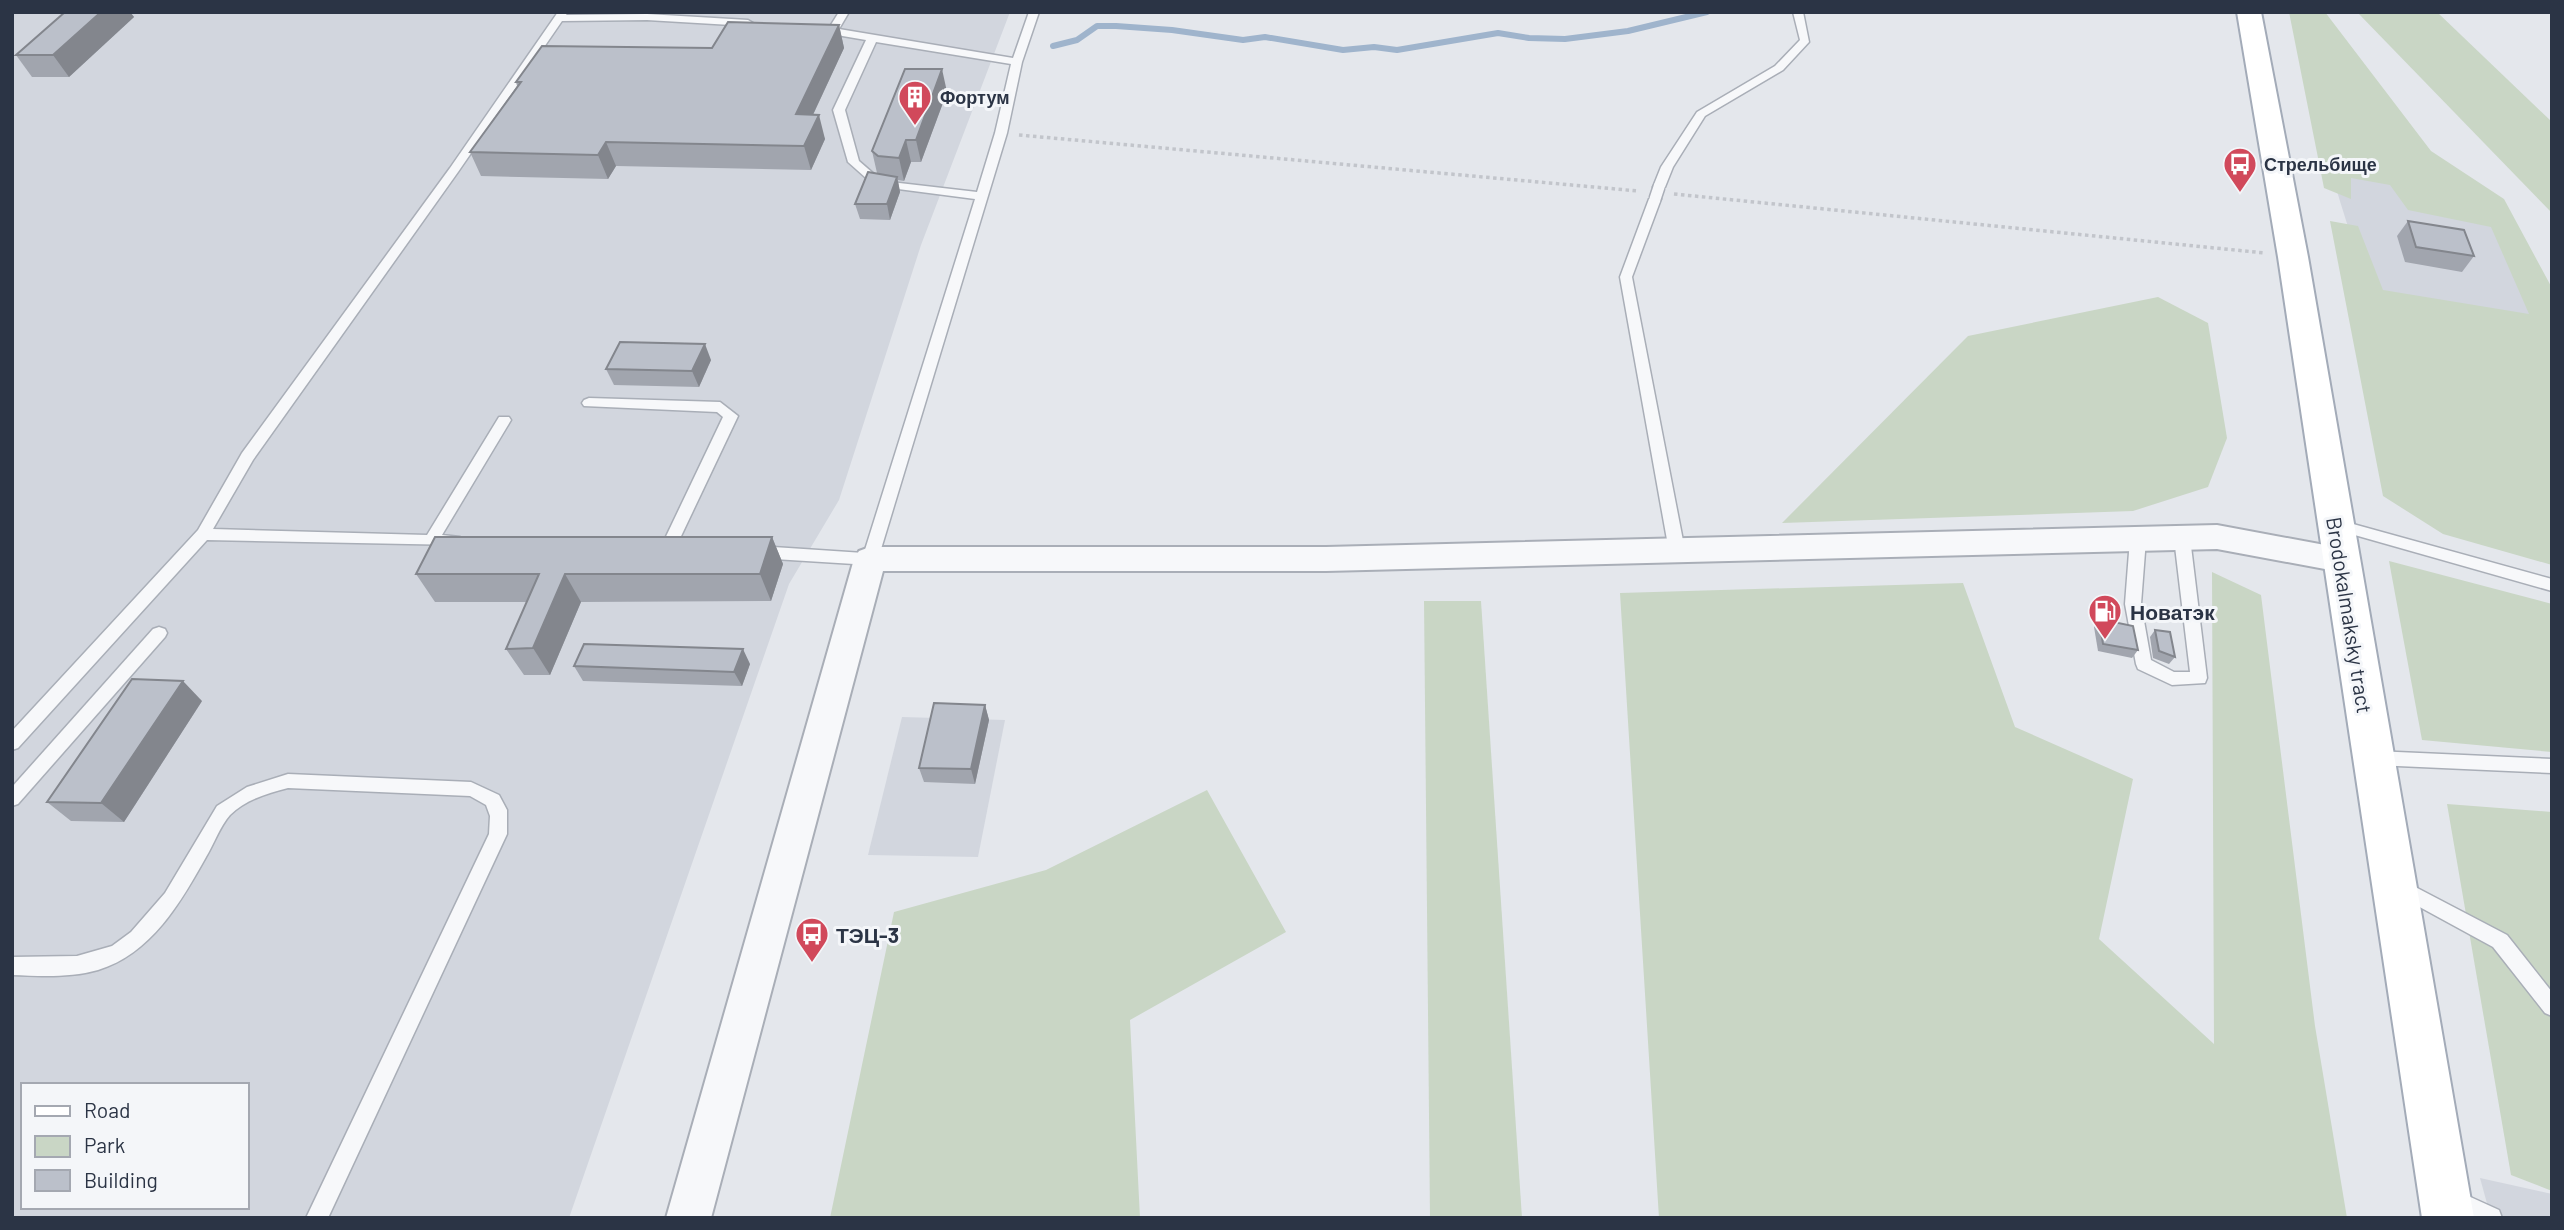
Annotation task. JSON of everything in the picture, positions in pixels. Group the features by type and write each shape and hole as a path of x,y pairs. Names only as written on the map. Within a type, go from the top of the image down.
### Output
{"main road":[{"name":"Brodokalmaksky tract","path":"2249,12 2293,257 2446,1207"}],"street":[{"path":"688,1218 870,559 1326,559 2217,537 2338,542"}],"lane":[{"path":"833,30 844,12"},
{"path":"736,551 870,559 1001,133 1017,62 1034,12"},
{"path":"1678,551 1626,277 1667,167 1701,114 1779,68 1805,40 1798,12"},
{"path":"12,743 203,534 247,457 454,170 560,15 648,14 766,25"},
{"path":"806,28 833,30 1017,62"},
{"path":"873,37 839,110 854,162 879,184 981,196"},
{"path":"589,403 720,407 732,416 668,547"},
{"path":"431,540 504,420"},
{"path":"203,534 473,541"},
{"path":"2138,539 2133,604 2144,664 2172,679 2199,678 2182,538"},
{"path":"2338,542 2552,585"},
{"path":"12,799 159,633"},
{"path":"2372,758 2552,766"},
{"path":"12,966 50,968 100,961 129,947 152,926 223,811 240,797 261,788 288,781 471,789 492,796 500,811 498,834 317,1218"},
{"path":"2392,882 2500,941 2552,1007"},
{"path":"2446,1207 2491,1218"}],"shaded area":[{"path":"12,12 1010,12 921,245 839,500 789,584 569,1218 12,1218"},
{"path":"2330,169 2489,192 2550,336 2373,307"},
{"path":"902,717 1005,720 978,857 868,855"},
{"path":"2480,1178 2552,1194 2552,1218 2491,1218"}],"green space":[{"path":"2289,12 2325,12 2431,151 2504,199 2552,288 2552,565 2443,534 2383,496 2330,221 2358,226 2383,290 2529,314 2491,227 2408,210 2390,185 2351,178 2351,199 2324,188"},
{"path":"2357,12 2437,12 2552,122 2552,213"},
{"path":"2158,297 2208,323 2227,438 2208,487 2133,511 1782,523 1968,336"},
{"path":"2389,561 2552,604 2552,752 2422,740"},
{"path":"2212,572 2261,595 2315,1026 2347,1218 1659,1218 1620,593 1963,583 2015,727 2133,779 2099,939 2214,1044"},
{"path":"1424,601 1481,601 1522,1218 1430,1218"},
{"path":"1207,790 1286,932 1130,1020 1140,1218 830,1218 894,912 1046,870"},
{"path":"2447,804 2552,812 2552,1191 2511,1175"}],"building":[{"path":"65,12 101,12 53,55 16,55"},
{"path":"728,22 839,25 796,114 819,115 804,146 606,142 598,155 470,152 521,82 516,82 542,46 712,48"},
{"path":"905,69 942,69 916,140 906,140 899,158 878,156 872,151"},
{"path":"868,172 897,177 887,204 855,204"},
{"path":"2408,221 2464,230 2474,256 2416,247"},
{"path":"620,342 705,344 692,371 606,369"},
{"path":"435,537 772,537 760,574 565,574 533,648 506,649 539,574 416,574"},
{"path":"2099,619 2133,626 2138,650 2103,644"},
{"path":"2155,630 2170,632 2175,657 2159,651"},
{"path":"584,644 743,649 734,672 574,666"},
{"path":"132,679 183,681 101,803 47,802"},
{"path":"934,703 985,705 971,769 919,768"}],"waterway":[{"path":"1053,46 1077,40 1097,26 1116,26 1172,30 1243,40 1265,37 1343,50 1374,47 1397,50 1498,33 1529,38 1565,39 1628,31 1707,12"}],"place":[{"name":"Фортум","path":"915,127"},
{"name":"Стрельбище","path":"2240,194"},
{"name":"Новатэк","path":"2105,641"},
{"name":"ТЭЦ-3","path":"812,964"}]}
